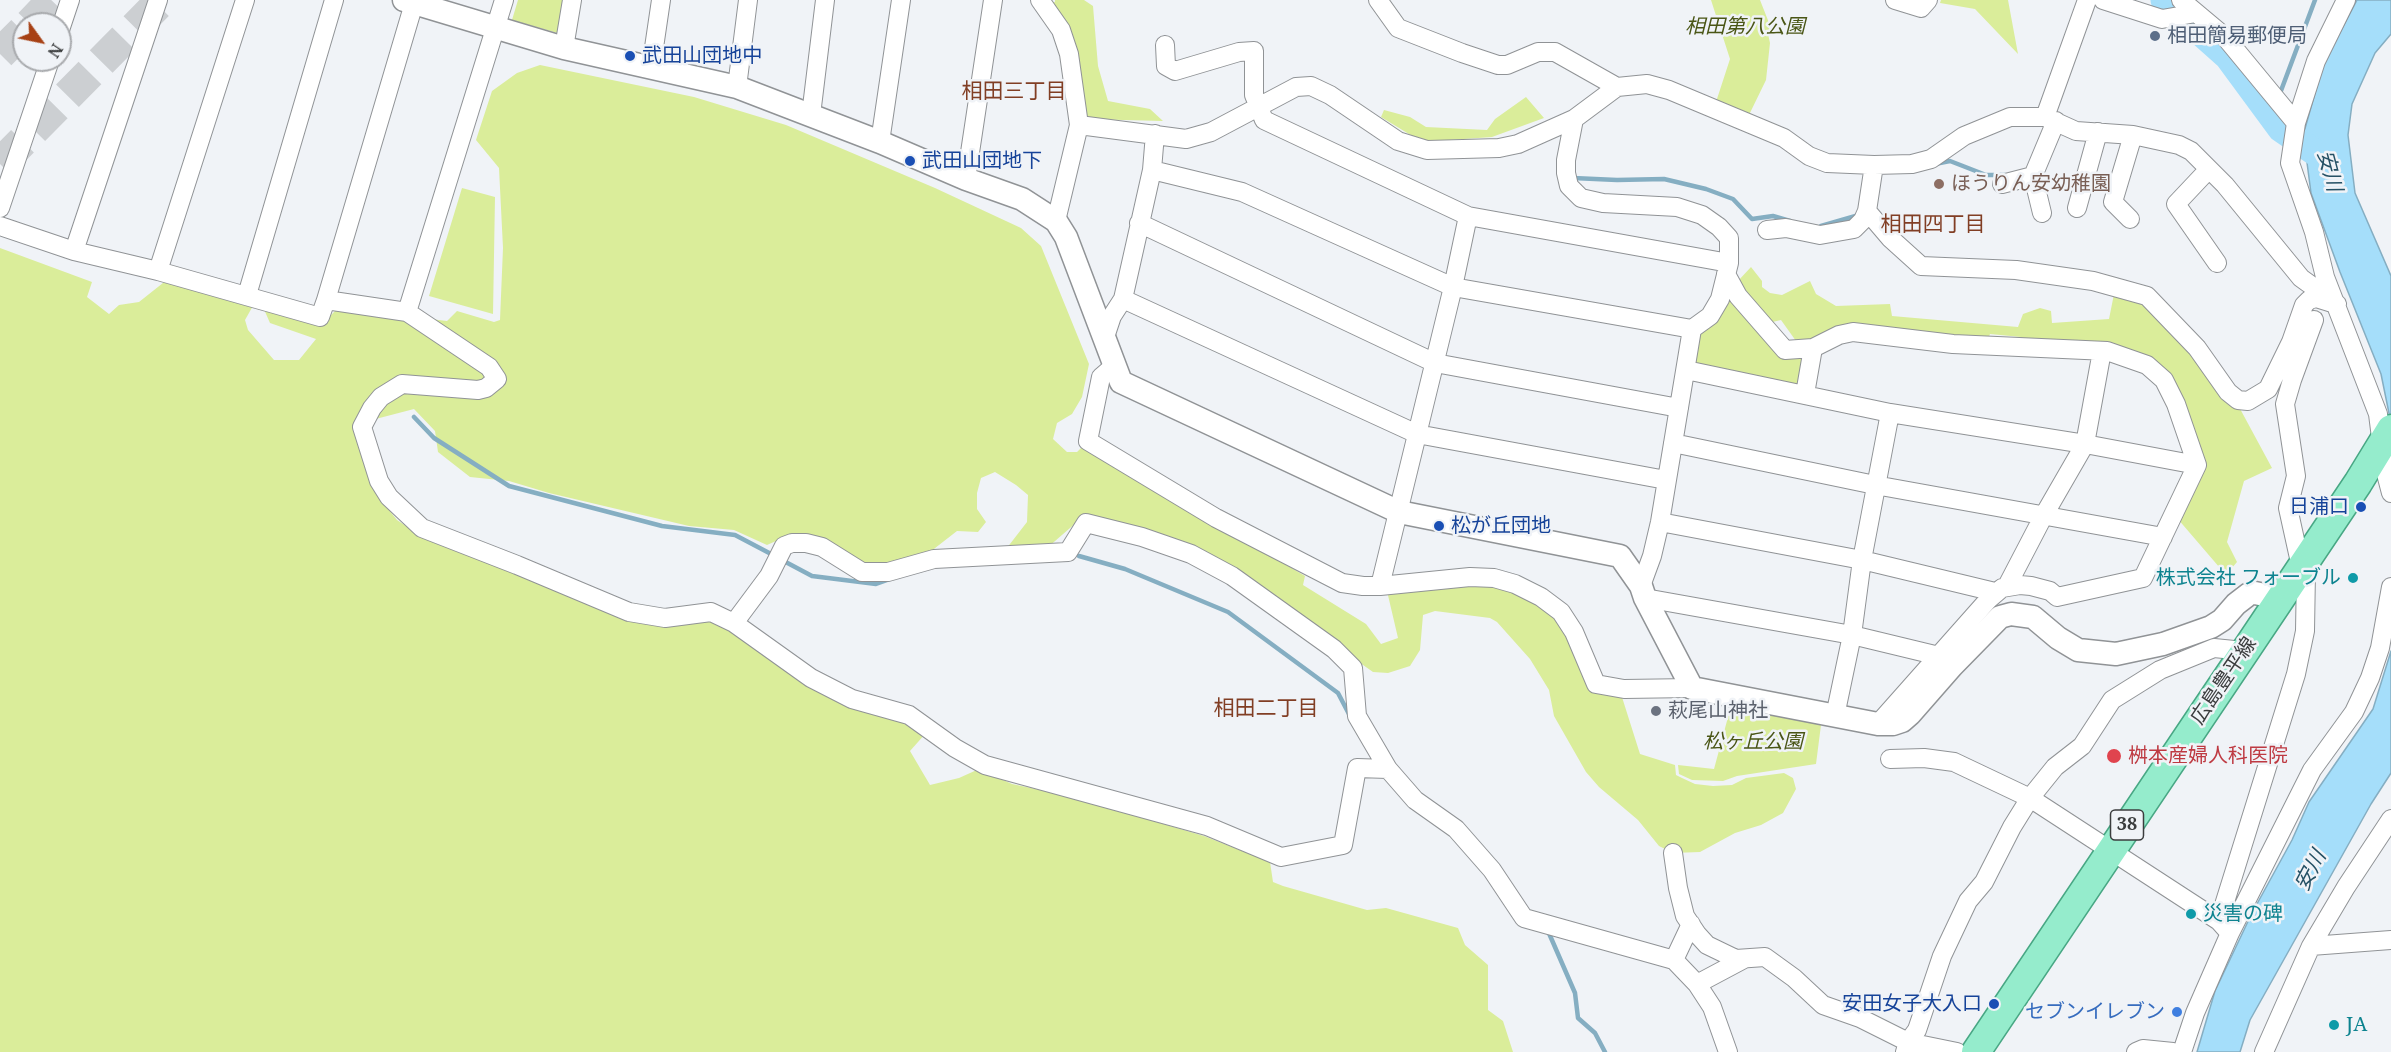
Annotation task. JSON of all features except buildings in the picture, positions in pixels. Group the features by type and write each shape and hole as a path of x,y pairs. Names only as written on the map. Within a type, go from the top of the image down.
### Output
{"main road":[{"name":"広島豊平線","path":"1976,1052 2301,567 2386,436"}],"street":[{"path":"74,251 158,0"},
{"path":"158,271 245,0"},
{"path":"247,295 334,0"},
{"path":"407,312 504,0"},
{"path":"564,48 572,0"},
{"path":"651,68 661,0"},
{"path":"737,87 748,0"},
{"path":"811,115 825,0"},
{"path":"880,142 901,0"},
{"path":"966,179 993,0"},
{"path":"1040,0 1061,30 1069,54 1079,126 1056,221"},
{"path":"1378,0 1398,28 1462,52 1498,65 1507,65 1538,52 1555,52 1617,87"},
{"path":"1895,0 1921,8 1928,0"},
{"path":"2042,213 2033,176 2087,0"},
{"path":"2103,0 2162,19 2186,11 2225,37 2296,123"},
{"path":"2346,0 2316,62 2296,123 2290,163 2314,232 2325,277 2386,436 2391,493"},
{"path":"0,226 74,251 158,271 320,317 411,1 564,48 737,87 880,142 966,179 1022,199 1056,221 1066,237 1121,382 1399,512 1620,556 1652,556"},
{"path":"1165,45 1166,66 1175,71 1239,52 1254,51 1254,95 1264,120 1468,216 1728,269"},
{"path":"0,208 46,72"},
{"path":"1079,126 1186,139 1211,132 1296,87 1311,86 1330,95 1398,141 1427,150 1498,148 1518,144 1574,119 1617,87 1647,84 1669,90 1784,138 1809,156 1827,163 1874,165 1912,164 1931,159 1964,136 2010,117 2051,119 2076,131 2133,135 2179,145 2191,151 2225,185 2301,278 2337,304"},
{"path":"1574,119 1566,160 1566,173 1569,186 1581,198 1603,202 1677,207 1702,215 1719,227 1729,238 1728,269 1720,299 1710,316 1692,329 1660,522 1643,592"},
{"path":"2078,208 2098,132"},
{"path":"1105,337 1112,316 1123,299 1152,170 1155,134"},
{"path":"2130,219 2113,202 2133,135"},
{"path":"1767,230 1786,228 1820,235 1854,229 1863,220 1867,211 1874,165"},
{"path":"2209,169 2176,204 2217,263"},
{"path":"1152,170 1242,192 1454,287 1692,329"},
{"path":"2002,183 2033,176"},
{"path":"1867,211 1890,238 1921,266 2016,270 2093,281 2147,296 2197,348 2228,393 2238,400 2248,401 2268,389 2308,300 2316,298 2337,304"},
{"path":"1380,586 1454,287 1468,216"},
{"path":"1139,223 1435,363 1679,408"},
{"path":"1660,522 2001,589 2020,585 2038,587 2057,597 2143,578 2197,465 2176,404 2164,380 2147,365 2102,351 1953,344 1853,332 1839,335 1813,348 1785,350 1738,296 1728,269"},
{"path":"1123,299 1417,434 1666,480"},
{"path":"326,300 407,312 489,367 497,379 486,388 478,390 402,384 381,397 362,427 370,458 384,489 407,516 422,528 628,612 665,618 711,612 734,623 811,678 852,699 909,715 956,748 986,765 1207,826 1281,857 1343,845 1357,768 1388,769"},
{"path":"2182,1052 2224,927 2296,674 2305,631 2306,572 2301,567 2288,508 2296,476 2285,404 2314,320"},
{"path":"1805,394 1813,348"},
{"path":"1878,724 2001,589 2085,444 2102,351"},
{"path":"1115,365 1101,377 1088,441 1216,518 1342,583 1380,586 1470,577 1494,578 1515,584 1541,597 1560,612 1574,632 1596,684 1624,689 1692,688 1878,724 1893,724 1902,721 2000,617 2011,614 2033,617 2065,643 2078,650 2116,654 2163,644 2211,627 2222,620 2236,604 2249,594 2279,598"},
{"path":"1686,370 1890,413 2085,444 2197,465"},
{"path":"1835,716 1852,635 1862,560 1890,413"},
{"path":"1673,443 1875,485 2163,537"},
{"path":"734,623 769,576 784,546 792,543 806,543 822,548 861,572 888,572 934,559 1068,552 1086,522 1142,537 1191,554 1232,576 1334,649 1353,668 1357,716 1388,769 1415,800 1456,829 1492,870 1524,918 1674,960 1697,984 1712,1007 1728,1052"},
{"path":"1620,556 1643,592 1692,688"},
{"path":"2224,927 2312,770 2354,712 2370,678 2380,648 2391,587"},
{"path":"1643,592 1852,635 1939,657"},
{"path":"1906,1047 1917,1029 1942,956 1968,901 1984,882 2012,826 2030,798 2055,767 2082,746 2112,700 2160,670 2214,648 2244,651"},
{"path":"1890,759 1924,758 1954,762 2030,798 2224,927"},
{"path":"2264,1052 2311,946 2346,887 2391,819"},
{"path":"1673,853 1685,916 1707,945 1737,959 1765,957 1794,978 1822,1005 1860,1018 1906,1047 1957,1052"},
{"path":"1674,960 1690,924"},
{"path":"2311,946 2391,940"},
{"path":"1697,984 1744,959"},
{"path":"2136,1052 2143,1049 2173,1052"}],"green space":[{"path":"518,0 567,0 561,34 512,20"},
{"path":"1055,0 1084,0 1093,6 1098,66 1108,101 1150,109 1163,121 1084,119 1050,3"},
{"name":"相田第八公園","path":"1711,0 1760,0 1773,33 1768,34 1770,43 1766,80 1748,117 1716,102 1730,59"},
{"path":"1941,0 2008,0 2018,54 1975,9 1940,3"},
{"path":"540,65 694,97 786,125 935,188 1021,228 1041,246 1089,364 1082,397 1072,414 1057,423 1053,439 1067,452 1077,452 1084,445 1305,576 1303,585 1366,624 1381,644 1398,638 1387,591 1498,583 1557,614 1597,691 1621,694 1640,754 1675,765 1676,775 1695,784 1732,785 1746,778 1784,773 1793,778 1796,789 1783,813 1761,825 1735,833 1700,852 1673,853 1659,846 1638,820 1599,787 1586,772 1554,716 1549,690 1530,659 1497,622 1490,618 1435,611 1423,615 1420,650 1410,666 1388,673 1373,672 1197,548 1085,515 1047,548 1003,553 1027,522 1028,495 995,472 981,478 977,493 977,509 986,522 978,532 957,531 930,552 880,566 855,563 829,542 803,534 785,537 767,545 734,530 689,526 549,493 509,481 470,477 438,452 435,431 414,409 368,421 364,461 376,494 397,520 415,532 566,591 711,619 761,649 908,718 926,733 910,751 930,785 959,778 979,769 1012,784 1069,796 1204,836 1270,862 1273,882 1283,886 1367,910 1386,908 1458,928 1465,945 1488,965 1488,1010 1503,1021 1513,1052 0,1052 0,248 92,282 87,297 109,314 119,305 139,302 168,279 254,304 245,320 248,330 274,360 299,360 316,339 270,323 263,307 323,323 338,308 447,321 457,311 494,322 500,320 503,248 499,168 476,140 492,91 517,73"},
{"path":"1526,97 1544,118 1492,137 1422,142 1381,117 1384,110 1410,117 1426,127 1487,130 1495,119"},
{"path":"462,188 495,197 493,314 429,296"},
{"path":"1751,267 1762,281 1762,287 1770,293 1782,295 1810,281 1816,294 1836,306 1890,304 1892,316 2018,327 2023,314 2040,308 2051,311 2052,323 2109,319 2114,294 2145,304 2238,405 2272,468 2244,481 2227,542 2237,562 2226,575 2177,518 2197,464 2147,365 2024,344 2021,337 1990,334 1987,342 1923,337 1813,343 1796,341 1781,320 1768,323 1737,282"},
{"path":"1728,287 1783,353 1808,353 1802,388 1689,363 1693,335"},
{"name":"松ヶ丘公園","path":"1731,706 1821,725 1816,764 1737,776 1723,781 1692,780 1679,774 1678,765 1714,769"}],"water":[{"name":"安川","path":"2357,0 2391,0 2391,34 2375,53 2352,104 2348,135 2355,193 2391,276 2391,423 2381,374 2311,193 2304,132 2323,65"},
{"name":"安川","path":"2391,651 2391,773 2371,804 2250,1020 2240,1052 2197,1052 2215,991 2252,913 2292,840 2309,802 2373,709"}],"waterway":[{"name":"安川","path":"2164,0 2228,57 2281,129 2326,160"},
{"path":"2279,96 2315,0"},
{"path":"1935,164 1950,161 1986,175 2005,175"},
{"path":"1573,176 1573,178 1617,180 1664,179 1706,189 1733,199 1752,219 1773,216 1790,221"},
{"path":"1821,226 1859,215"},
{"path":"414,417 434,438 509,486 662,526 735,535 773,555"},
{"path":"1079,556 1125,569 1228,612 1338,693 1350,716"},
{"path":"780,559 812,576 876,584 890,579"},
{"path":"1548,931 1575,993 1578,1018 1595,1033 1605,1052"}],"tunnel":[{"path":"42,12 53,0"},
{"path":"0,164 162,0"},
{"path":"0,54 12,42"}],"place":[{"name":"相田簡易郵便局","path":"2155,36"},
{"name":"武田山団地中","path":"630,56"},
{"name":"武田山団地下","path":"910,161"},
{"name":"ほうりん安幼稚園","path":"1939,184"},
{"name":"日浦口","path":"2361,507"},
{"name":"松が丘団地","path":"1439,526"},
{"name":"株式会社 フォーブル","path":"2353,578"},
{"name":"萩尾山神社","path":"1656,711"},
{"name":"桝本産婦人科医院","path":"2114,756"},
{"name":"災害の碑","path":"2191,914"},
{"name":"安田女子大入口","path":"1994,1004"},
{"name":"セブンイレブン","path":"2177,1012"},
{"name":"JA","path":"2334,1025"}],"district":[{"name":"相田三丁目","path":"1014,92"},
{"name":"相田四丁目","path":"1933,225"},
{"name":"相田二丁目","path":"1266,709"}]}
